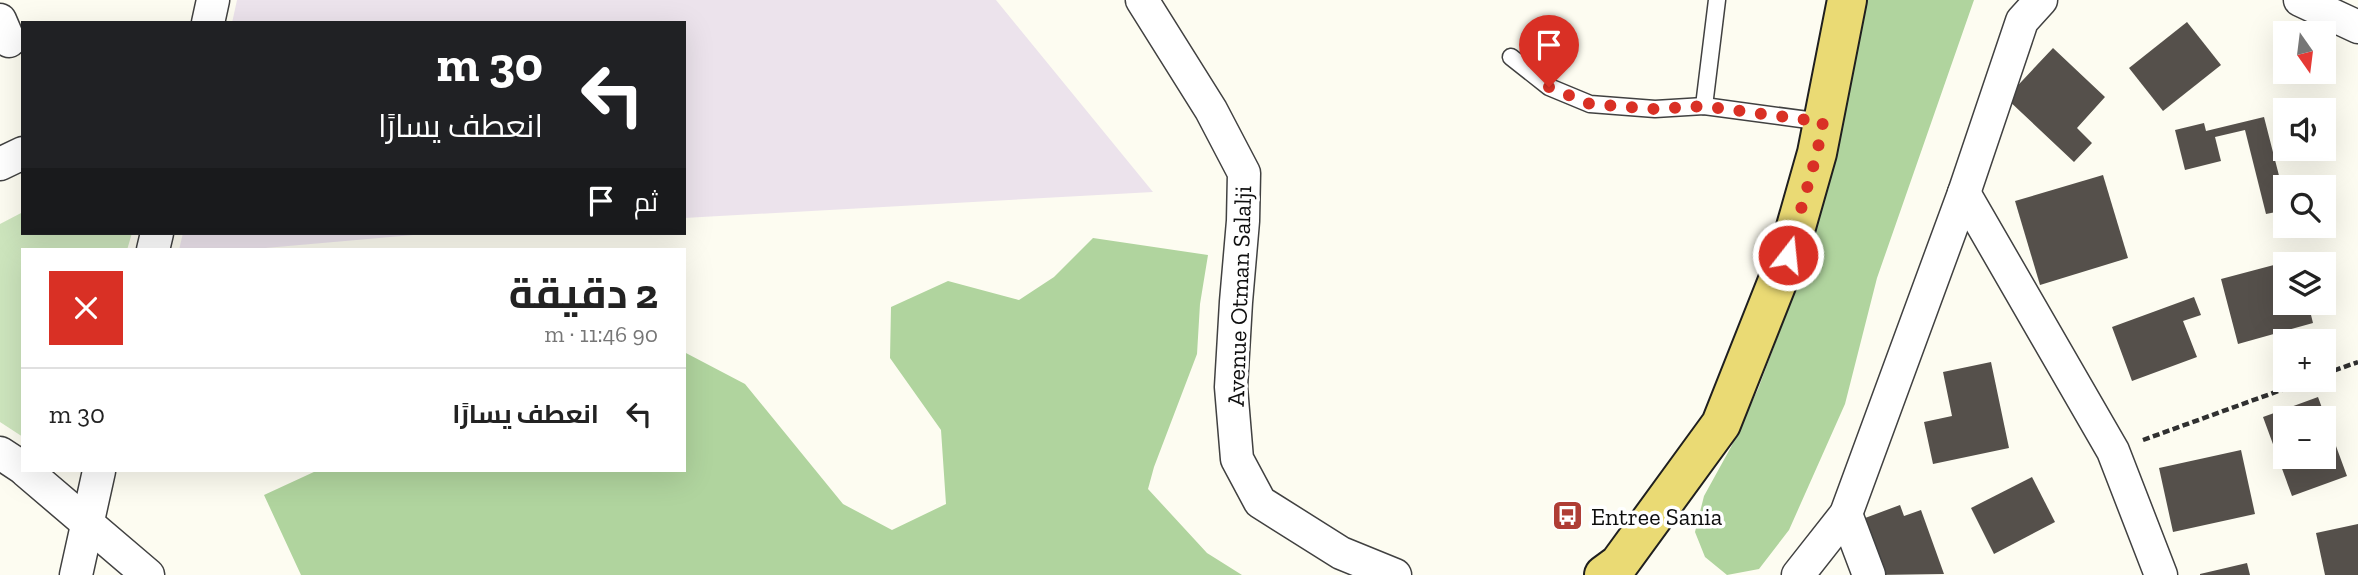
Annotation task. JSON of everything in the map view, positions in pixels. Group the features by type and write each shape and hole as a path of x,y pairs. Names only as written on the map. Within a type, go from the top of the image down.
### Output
{"main road":[{"path":"1604,575 1619,564 1721,424 1788,255 1817,153 1847,0"}],"street":[{"path":"208,21 213,0"},
{"name":"Avenue Otman Salalji","path":"1142,0 1211,110 1244,173 1231,387 1237,459 1260,502 1340,553 1395,575"},
{"path":"1798,575 1846,514 1964,193 2022,21 2041,0"},
{"path":"2300,0 2358,27"},
{"path":"0,164 21,154"},
{"path":"1964,193 2113,451 2161,575"},
{"path":"0,453 21,467"},
{"path":"27,472 148,575"},
{"path":"76,575 99,472"},
{"path":"1846,514 1869,575"}],"lane":[{"path":"1704,106 1717,0"},
{"path":"1511,57 1549,87 1590,104 1655,109 1704,106 1823,122"}],"path":[{"path":"2336,370 2358,362"},
{"path":"2113,451 2276,392"}],"shaded area":[{"path":"237,0 996,0 1153,192 686,218 686,21 232,21"},
{"path":"183,235 413,235 267,248 179,248"}],"green space":[{"path":"1866,0 1974,0 1877,278 1845,404 1789,530 1759,569 1727,575 1705,557 1695,532 1704,496 1758,389 1806,262"},
{"path":"21,213 21,235 131,235 128,248 21,248 21,436 0,422 0,224"},
{"path":"1093,238 1208,255 1200,304 1197,354 1148,489 1207,553 1242,575 301,575 264,495 314,472 686,472 686,353 745,384 843,504 892,530 946,504 941,430 890,358 891,307 948,281 1019,300 1054,277"}],"building":[{"path":"2187,22 2221,65 2163,111 2129,68"},
{"path":"2053,48 2105,97 2077,128 2092,143 2074,162 2006,98"},
{"path":"2264,117 2273,161 2279,175 2273,175 2273,213 2266,214 2245,130 2215,137 2221,161 2185,170 2175,130 2204,123 2206,131"},
{"path":"2103,175 2128,258 2040,285 2015,201"},
{"path":"2273,265 2273,315 2311,315 2313,323 2292,329 2273,329 2273,334 2238,344 2221,279"},
{"path":"2194,297 2201,315 2183,321 2197,357 2132,381 2112,327"},
{"path":"1991,362 2009,448 1933,464 1924,422 1952,416 1943,372"},
{"path":"2318,397 2321,406 2293,406"},
{"path":"2273,413 2273,444 2263,417"},
{"path":"2336,446 2347,476 2292,496 2282,469 2336,469"},
{"path":"2241,450 2255,514 2173,532 2159,468"},
{"path":"2032,477 2055,522 1994,554 1971,508"},
{"path":"1900,505 1904,516 1921,510 1944,574 1877,575 1857,521"},
{"path":"2358,524 2358,575 2325,575 2316,533"},
{"path":"2247,563 2250,575 2200,575 2200,574"}],"place":[{"name":"Entree Sania","path":"1568,516"}],"route":[{"path":"1549,87 1590,104 1655,109 1704,106 1823,122 1788,255"}]}
